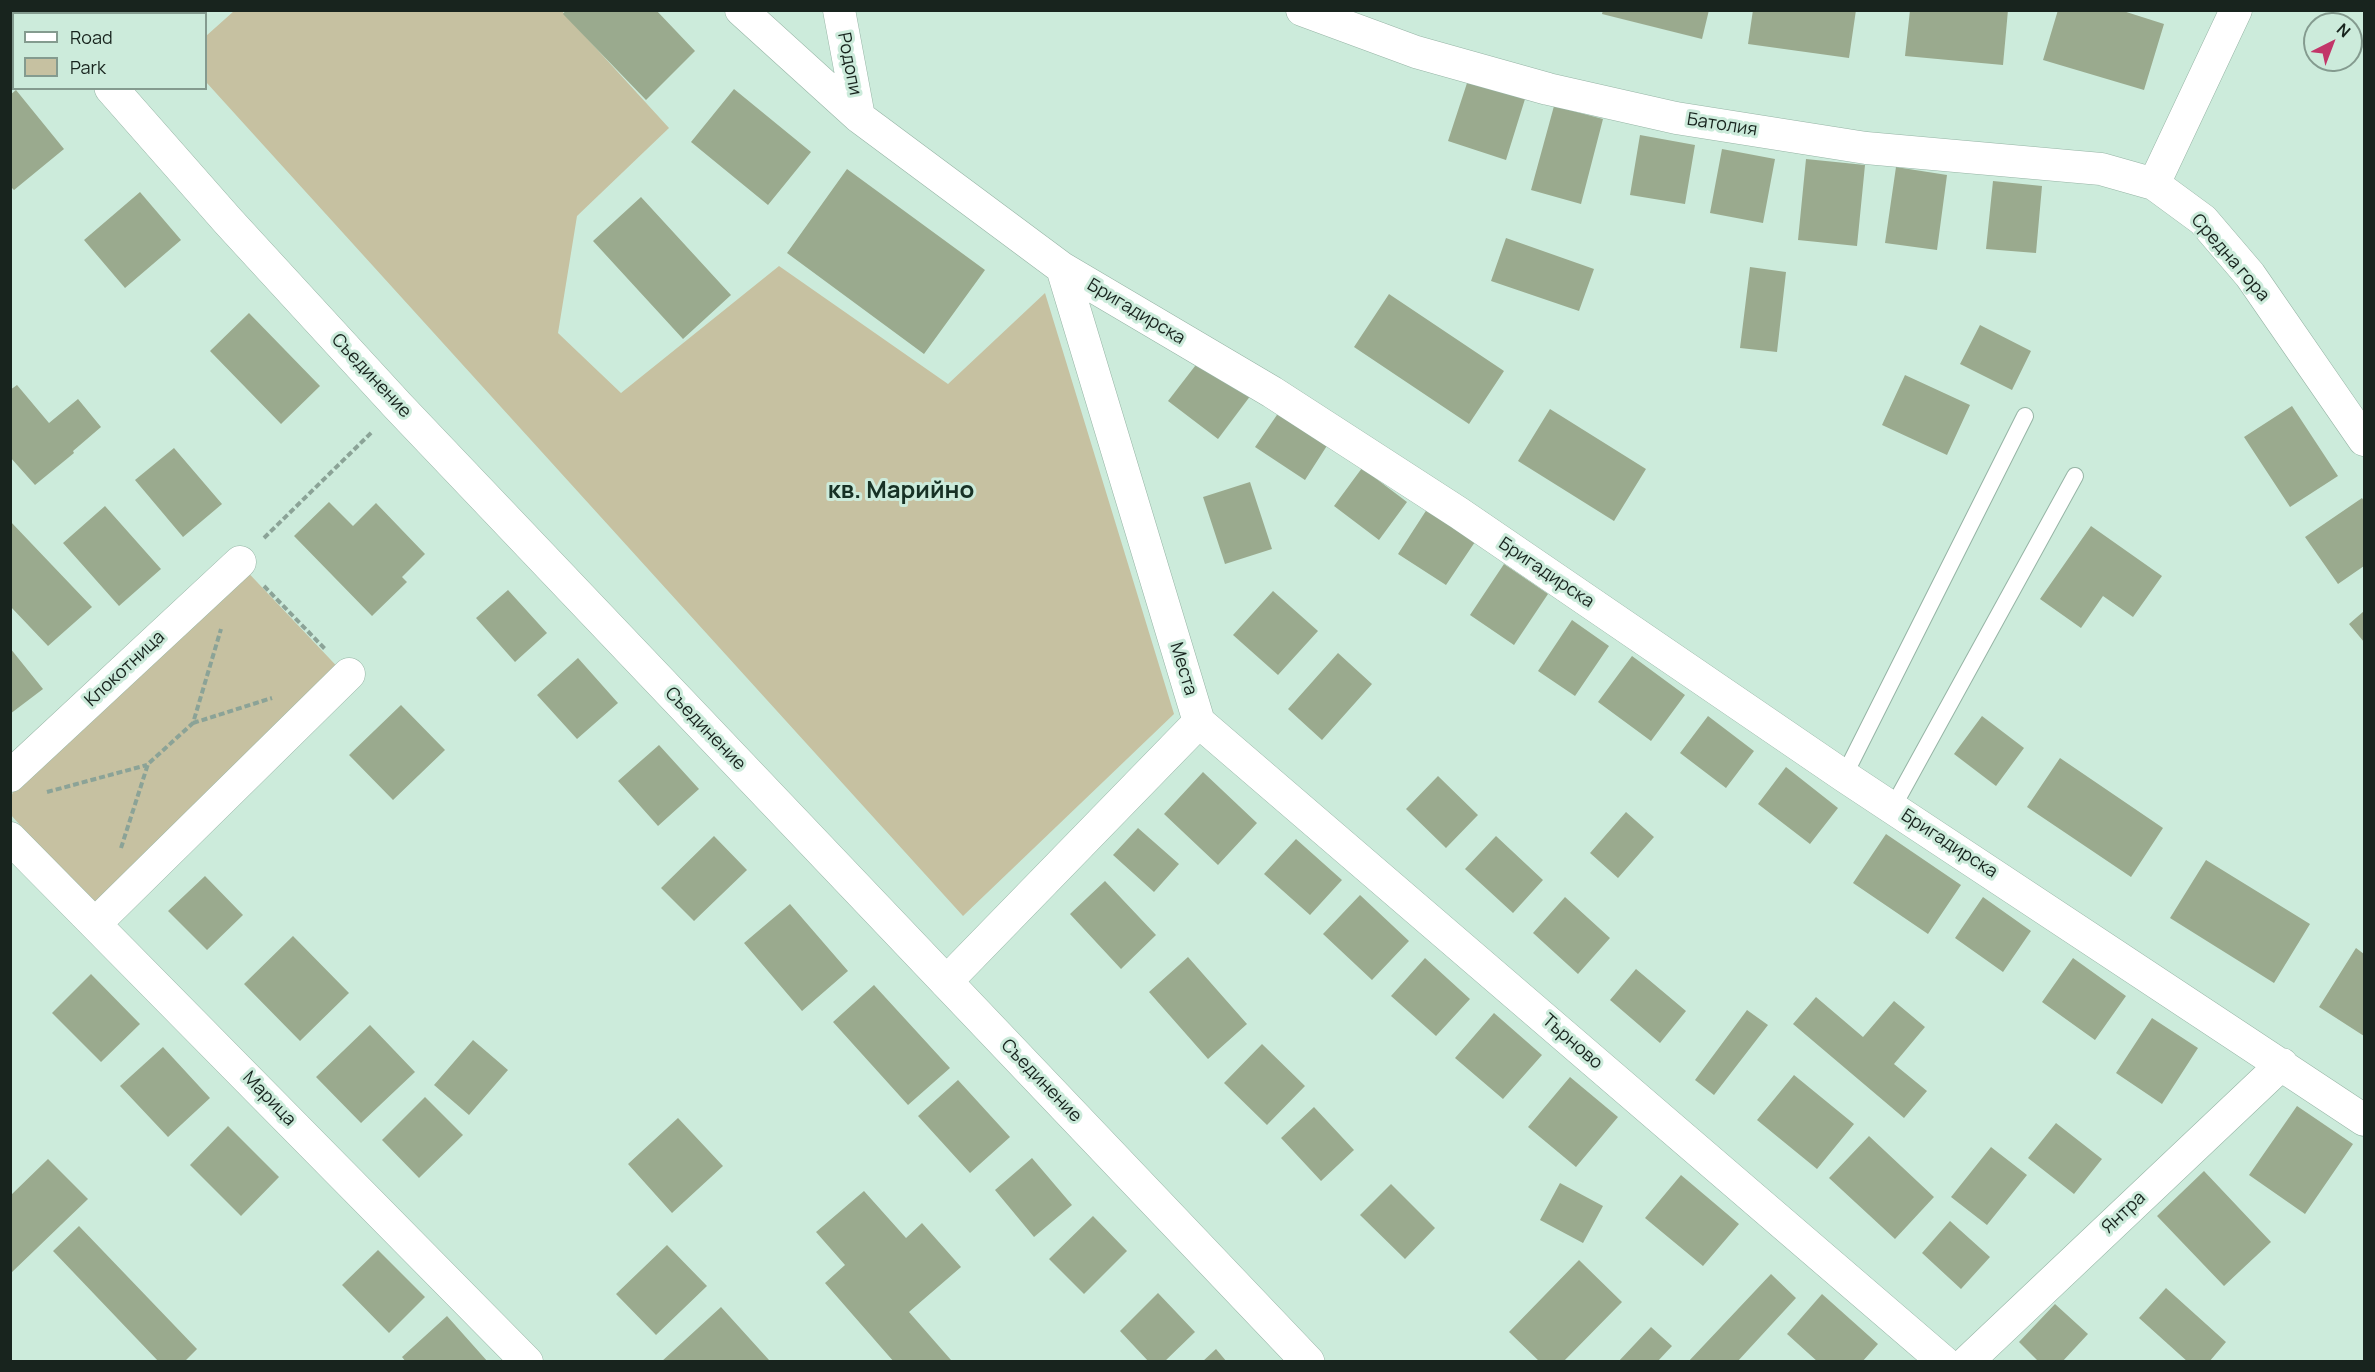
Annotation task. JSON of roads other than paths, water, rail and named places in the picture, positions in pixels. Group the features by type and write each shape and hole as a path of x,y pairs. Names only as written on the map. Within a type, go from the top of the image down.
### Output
{"street":[{"name":"Бригадирска","path":"741,10 859,117 1062,268 1272,392 1459,513 1844,776 2364,1120"},
{"name":"Родопи","path":"839,10 859,117"},
{"name":"Батолия","path":"1302,10 1416,52 1548,89 1676,118 1866,148 2101,169 2154,184"},
{"path":"2154,184 2236,10"},
{"name":"Съединение","path":"113,90 228,221 398,406 1308,1362"},
{"name":"Средна гора","path":"2154,184 2203,220 2250,275 2364,440"},
{"name":"Места","path":"1062,268 1199,722"},
{"name":"Клокотница","path":"10,776 240,562"},
{"path":"96,923 349,674"},
{"path":"946,982 1199,722"},
{"name":"Търново","path":"1199,722 1944,1362"},
{"name":"Марица","path":"10,838 526,1362"},
{"name":"Янтра","path":"1967,1362 2282,1064"}],"lane":[{"path":"1844,776 2025,416"},
{"path":"1893,807 2075,476"}],"district":[{"name":"кв. Марийно","path":"901,491"}]}
